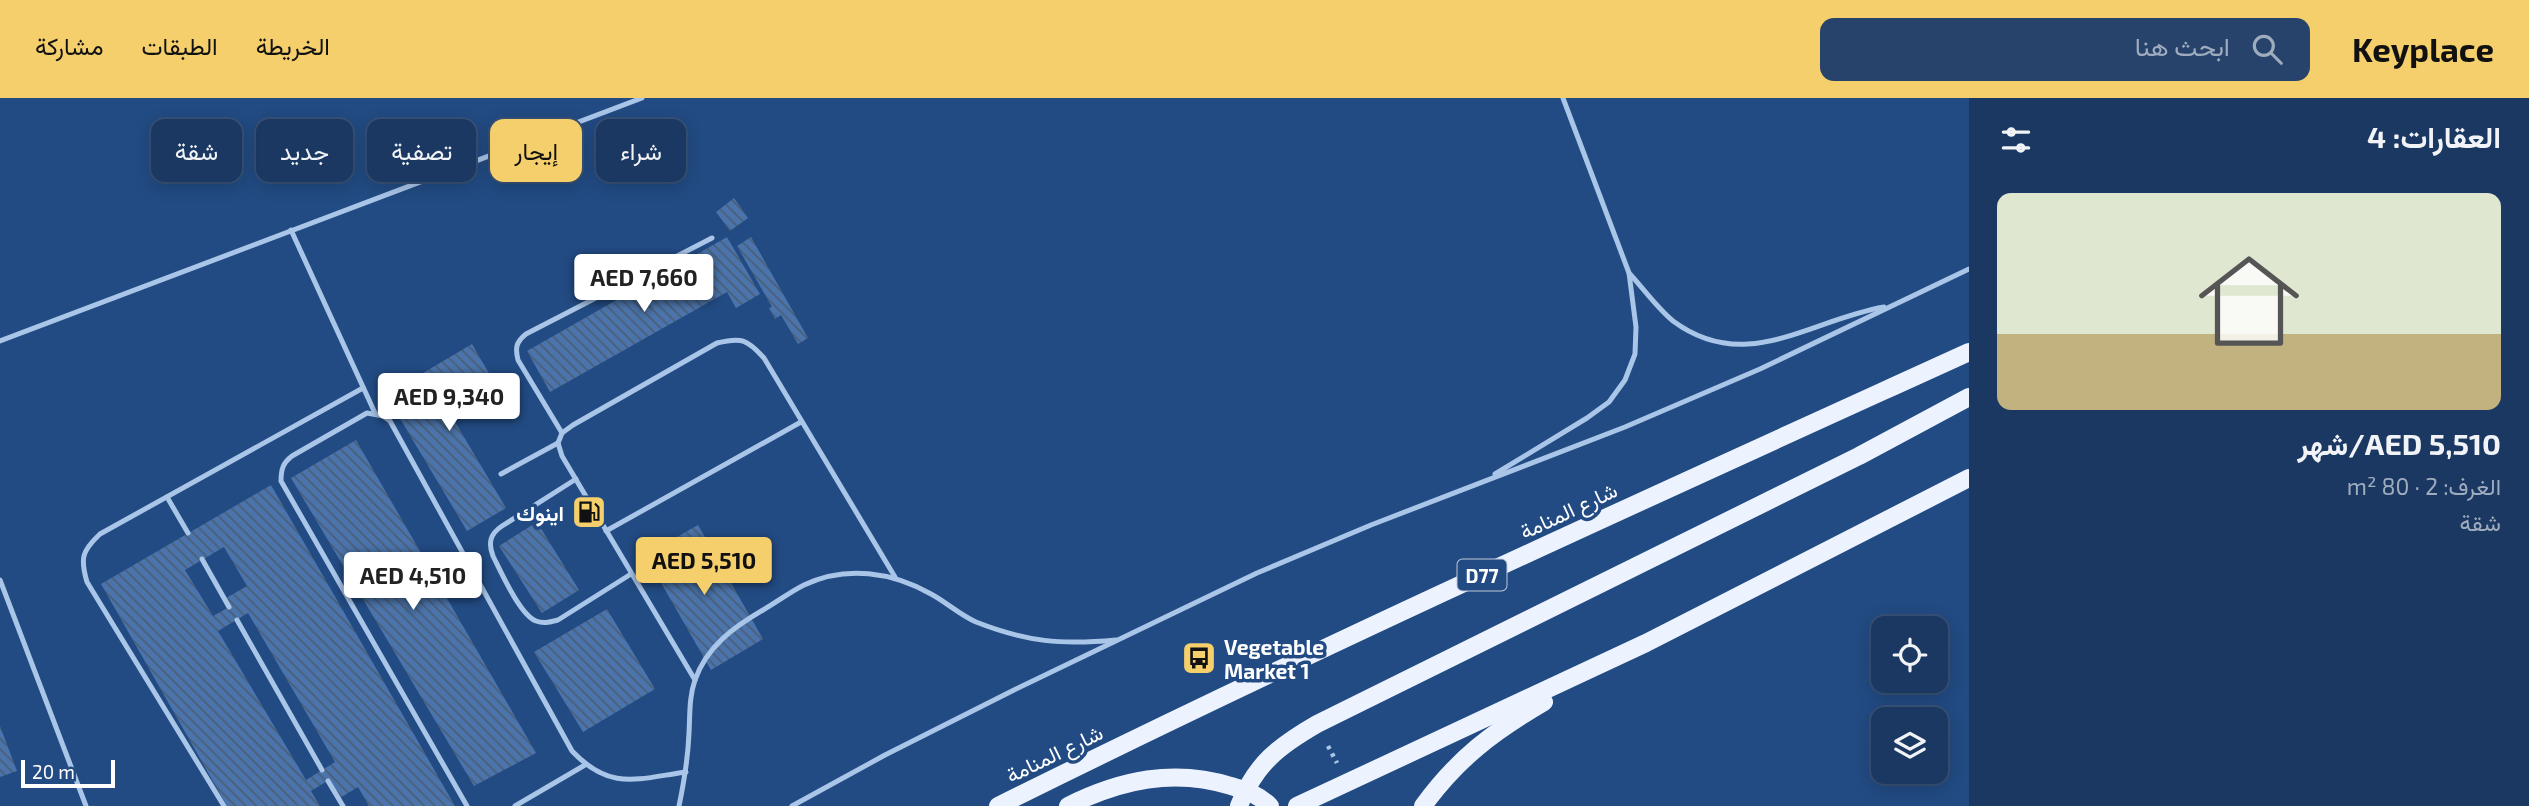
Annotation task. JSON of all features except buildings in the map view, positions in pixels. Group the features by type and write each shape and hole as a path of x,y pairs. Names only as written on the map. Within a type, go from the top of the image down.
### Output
{"main road":[{"name":"شارع المنامة","path":"998,806 1147,732 1546,545 1969,352"},
{"path":"1242,798 1258,768 1275,750 1317,724 1859,456 1969,397"},
{"path":"1297,806 1646,643 1969,478"},
{"path":"1423,806 1460,760 1483,740 1646,643"},
{"path":"1068,806 1109,789 1153,778 1175,776 1210,779 1242,798 1264,800 1270,806"}],"lane":[{"path":"0,341 642,98"},
{"path":"1487,480 1609,402 1625,380 1634,354 1636,327 1629,273 1563,98"},
{"path":"291,230 375,413 390,421 563,738 585,765 597,773 616,779 686,772"},
{"path":"562,433 518,360 515,351 518,341 526,334 712,238"},
{"path":"792,806 990,702 1257,573 1371,524 1625,427 1760,369 1969,269"},
{"path":"1629,273 1671,319 1695,335 1721,343 1749,345 1777,341 1864,310 1893,305"},
{"path":"695,680 562,456 558,443 562,433 717,343 735,338 752,344 764,358 895,577"},
{"path":"225,806 88,582 82,565 87,547 100,534 363,388"},
{"path":"375,413 360,416 292,456 281,471 281,481 467,806"},
{"path":"606,531 801,422"},
{"path":"501,474 558,443"},
{"path":"576,479 494,531 490,539 492,556 524,612 533,620 546,623 558,620 631,574"},
{"path":"167,497 188,533"},
{"path":"202,559 229,607"},
{"path":"680,806 686,772 689,706 695,680 710,651 733,628 805,585 835,575 865,572 895,577 929,593 973,620 1021,637 1071,644 1122,639"},
{"path":"0,580 86,806"},
{"path":"237,620 322,770"},
{"path":"515,806 585,765"},
{"path":"328,781 343,806"}],"place":[{"name":"اينوك","path":"589,512"},
{"name":"Vegetable Market 1","path":"1199,658"}]}
